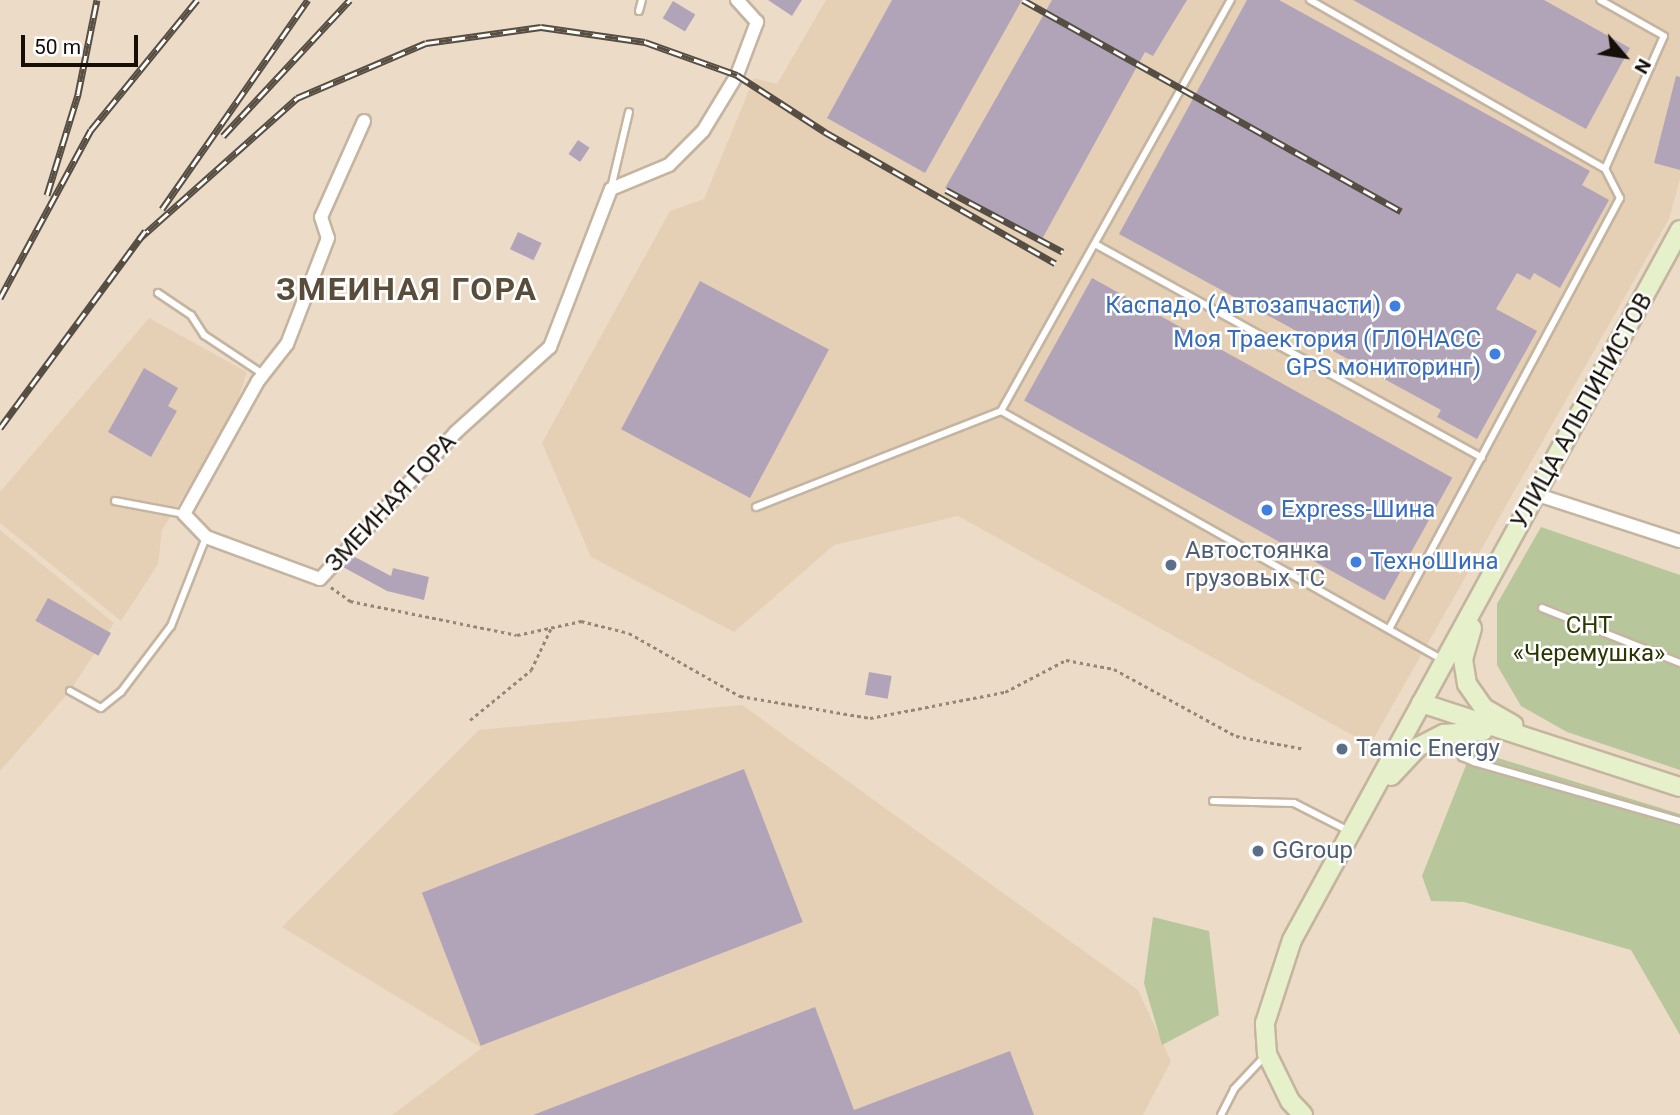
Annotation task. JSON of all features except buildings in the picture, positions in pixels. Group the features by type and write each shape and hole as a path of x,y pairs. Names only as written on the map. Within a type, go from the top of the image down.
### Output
{"main road":[{"name":"УЛИЦА АЛЬПИНИСТОВ","path":"1303,1115 1290,1101 1268,1054 1265,1023 1292,940 1680,230"},
{"path":"1494,568 1465,646 1466,684 1484,708 1581,755"},
{"path":"1422,703 1680,787"},
{"path":"1355,828 1401,762 1418,747 1456,730 1525,737"}],"street":[{"path":"611,189 669,165 703,131 751,47 757,22 737,0"},
{"path":"184,514 263,374 287,344 328,238 321,216 363,121"},
{"name":"ЗМЕИНАЯ ГОРА","path":"184,514 206,537 320,579 455,433 550,347 611,189"},
{"path":"1535,494 1680,541"}],"lane":[{"path":"639,11 642,0"},
{"path":"756,507 1001,411 1231,0"},
{"path":"1310,0 1605,169 1620,198 1389,629"},
{"path":"1600,0 1664,36 1605,169"},
{"path":"611,189 629,112"},
{"path":"1095,244 1482,458"},
{"path":"158,293 191,314 204,335 263,374"},
{"path":"1001,411 1445,661"},
{"path":"115,501 184,514"},
{"path":"70,691 101,708 121,692 172,626 206,537"},
{"path":"1542,608 1680,663"},
{"path":"1456,730 1462,757 1474,762 1680,821"},
{"path":"1213,801 1294,803 1355,828"},
{"path":"1221,1115 1234,1089 1268,1054"}],"path":[{"path":"320,579 350,601 517,635 581,621 629,633 740,696 870,718 1005,692 1066,660 1114,669 1236,736 1305,749"},
{"path":"470,720 531,670 551,628"}],"shaded area":[{"path":"826,0 1680,0 1680,179 1669,219 1370,745 958,516 834,545 734,632 591,557 542,443 670,211 704,199 754,78 777,84"},
{"path":"149,318 247,372 231,421 162,530 158,564 121,621 0,523 0,492"},
{"path":"0,530 114,623 70,691 0,771"},
{"path":"742,705 1138,990 1171,1061 1143,1115 392,1115 482,1048 282,927 479,730"}],"green space":[{"name":"СНТ «Черемушка»","path":"1541,527 1680,575 1680,770 1567,732 1521,706 1497,665 1497,604"},
{"path":"1472,750 1680,814 1680,1035 1631,950 1464,902 1431,901 1422,876"},
{"path":"1153,917 1209,931 1219,1015 1162,1045 1144,983"}],"railway":[{"path":"47,195 78,94 97,0"},
{"path":"0,298 91,130 197,0"},
{"path":"162,209 308,0"},
{"path":"223,136 350,0"},
{"path":"1023,0 1401,211"},
{"path":"139,239 297,98 426,43 541,27 645,42 737,75 825,132 1055,263"},
{"path":"946,190 1063,252"},
{"path":"0,428 145,231"}],"place":[{"name":"Каспадо (Автозапчасти)","path":"1395,306"},
{"name":"Моя Траектория (ГЛОНАСС GPS мониторинг)","path":"1495,354"},
{"name":"Express-Шина","path":"1267,510"},
{"name":"ТехноШина","path":"1356,562"},
{"name":"Автостоянка грузовых ТС","path":"1171,565"},
{"name":"Tamic Energy","path":"1342,749"},
{"name":"GGroup","path":"1258,851"}],"district":[{"name":"ЗМЕИНАЯ ГОРА","path":"407,289"}]}
